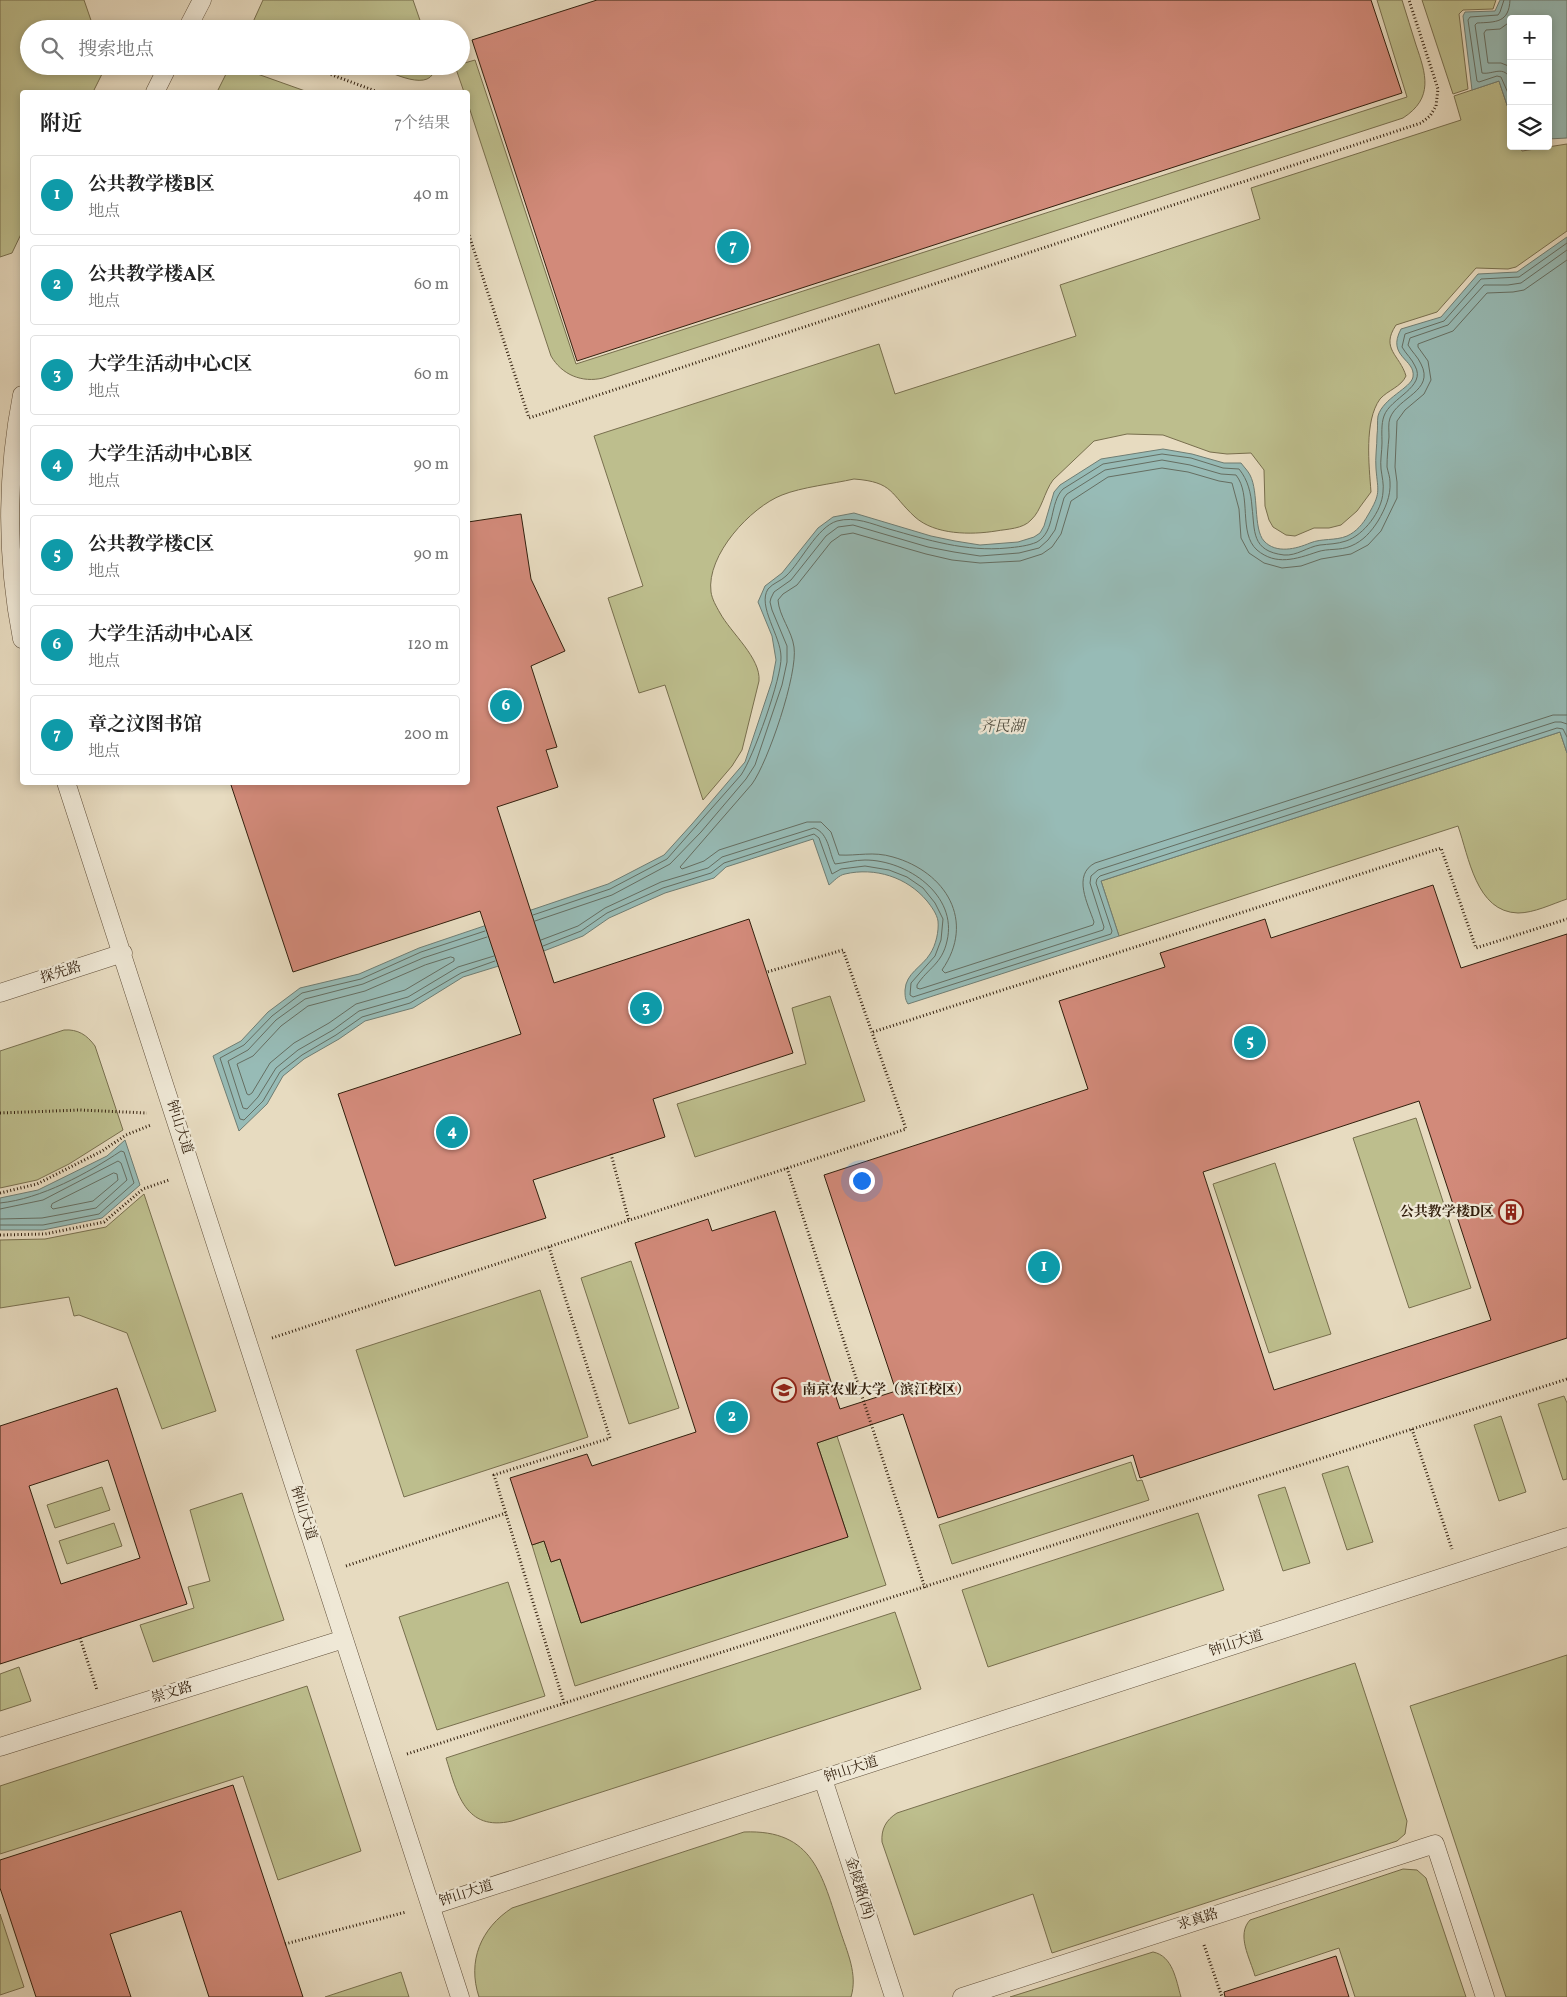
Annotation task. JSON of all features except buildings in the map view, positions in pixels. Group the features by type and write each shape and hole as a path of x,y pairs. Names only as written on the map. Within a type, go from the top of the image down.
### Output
{"lane":[{"path":"192,20 202,0"},
{"path":"156,90 164,75"},
{"path":"20,406 11,474 9,519 11,564 20,625"},
{"name":"钟山大道","path":"67,785 431,1906 1567,1538"},
{"name":"探先路","path":"0,993 123,953"},
{"name":"崇文路","path":"0,1747 344,1639"},
{"name":"金陵路(西)","path":"823,1779 894,1997"},
{"name":"求真路","path":"962,1997 1435,1844 1485,1997"},
{"path":"431,1906 460,1997"}],"path":[{"path":"470,238 529,418 1421,123 1430,116 1436,106 1438,90 1409,0"},
{"path":"332,75 373,90"},
{"path":"873,1032 1441,848 1476,948 1567,920"},
{"path":"249,1346 906,1129 844,950 767,972"},
{"path":"0,1113 80,1110 175,1116"},
{"path":"0,1193 38,1184 87,1159 126,1135 175,1116"},
{"path":"611,1154 629,1220"},
{"path":"788,1168 925,1588"},
{"path":"0,1235 45,1234 104,1222 143,1189 193,1172"},
{"path":"549,1247 610,1438 494,1474 564,1703"},
{"path":"383,1762 1567,1379"},
{"path":"1412,1429 1460,1572"},
{"path":"322,1574 506,1513"},
{"path":"80,1638 105,1714"},
{"path":"285,1944 431,1906"},
{"path":"1196,1921 1222,1997"}],"green space":[{"path":"0,0 84,0 91,20 20,20 20,75 102,75 94,90 20,90 20,236 12,253 0,257"},
{"path":"263,0 413,0 420,20 254,20"},
{"path":"1377,0 1402,0 1423,66 1425,85 1420,102 1403,118 603,378 588,379 567,373 551,356 470,110 470,90 463,90 458,75 470,75 470,61 475,60 576,364 1407,97"},
{"path":"1422,0 1496,0 1493,9 1463,10 1459,14 1468,89 1453,94"},
{"path":"226,75 260,75 302,90 218,90"},
{"path":"398,75 432,75 427,79 419,80"},
{"path":"1499,81 1507,105 1507,150 1552,150 1552,146 1567,144 1567,231 1516,267 1508,269 1476,268 1437,312 1396,325 1390,340 1391,346 1406,376 1401,383 1380,399 1375,408 1369,444 1371,492 1357,511 1341,525 1329,528 1314,528 1295,536 1286,535 1273,527 1269,520 1265,506 1264,470 1251,453 1227,454 1210,452 1163,435 1127,434 1094,441 1053,480 1035,516 1028,523 1010,529 965,533 933,527 915,517 884,486 854,479 782,495 757,510 733,534 723,548 711,578 711,592 714,602 755,663 759,681 742,750 732,766 703,800 665,685 639,693 608,598 643,586 594,436 879,344 895,394 1076,336 1060,285 1260,219 1251,188 1461,120 1454,96"},
{"path":"1560,732 1567,753 1567,899 1524,913 1504,910 1492,903 1476,881 1458,826 1119,936 1101,881"},
{"path":"830,996 865,1101 695,1157 677,1104 806,1064 792,1008"},
{"path":"64,1030 82,1034 95,1046 123,1130 69,1164 37,1180 0,1188 0,1051"},
{"path":"1416,1118 1471,1288 1409,1308 1353,1138"},
{"path":"1275,1163 1331,1334 1269,1353 1213,1184"},
{"path":"144,1194 216,1411 162,1429 127,1333 79,1315 74,1316 69,1297 0,1308 0,1240 45,1239 106,1227"},
{"path":"631,1261 679,1408 629,1424 581,1278"},
{"path":"540,1290 588,1437 404,1497 356,1350"},
{"path":"1564,1396 1567,1403 1567,1479 1563,1480 1538,1404"},
{"path":"1501,1416 1526,1492 1499,1501 1474,1425"},
{"path":"837,1436 886,1585 575,1686 532,1545 544,1541 551,1562 560,1559 581,1623 649,1601 628,1537 848,1537 817,1443"},
{"path":"1131,1462 1137,1481 1142,1480 1149,1500 952,1564 939,1525"},
{"path":"1348,1466 1373,1542 1347,1550 1322,1474"},
{"path":"102,1487 110,1510 55,1528 47,1505"},
{"path":"1285,1487 1310,1563 1283,1571 1258,1495"},
{"path":"242,1493 284,1620 153,1662 140,1625 194,1608 188,1587 210,1581 190,1510"},
{"path":"1198,1513 1224,1590 988,1667 962,1590"},
{"path":"114,1523 122,1546 67,1564 59,1541"},
{"path":"508,1582 545,1696 437,1730 399,1617"},
{"path":"895,1612 921,1689 512,1821 496,1823 483,1821 473,1815 459,1796 454,1784 446,1758"},
{"path":"1567,1655 1567,1997 1506,1997 1410,1706"},
{"path":"1355,1663 1407,1821 1405,1834 1397,1841 1052,1953 1033,1894 914,1935 882,1842 882,1833 885,1825 897,1813"},
{"path":"19,1667 31,1701 0,1711 0,1674"},
{"path":"307,1686 361,1851 278,1880 243,1776 0,1854 0,1786"},
{"path":"744,1832 767,1833 786,1838 800,1847 812,1860 827,1891 848,1955 853,1980 851,1997 479,1997 475,1971 479,1946 492,1925 512,1908"},
{"path":"1403,1869 1417,1870 1426,1878 1466,1997 1355,1997 1339,1948 1255,1976 1244,1940 1246,1926 1250,1920"},
{"path":"0,1914 24,1987 0,1995"},
{"path":"1153,1952 1165,1958 1173,1970 1181,1997 1010,1997"},
{"path":"401,1972 409,1997 325,1997"}],"water":[{"path":"1500,0 1567,0 1567,138 1552,139 1552,15 1507,15 1507,105 1499,81 1472,90 1463,16 1465,12 1495,11"},
{"name":"齐民湖","path":"1567,237 1567,753 1560,732 1101,881 1119,936 908,1004 905,990 908,979 927,959 937,938 938,921 934,910 910,886 900,880 879,873 856,872 845,874 829,885 813,839 726,867 714,878 665,893 609,918 583,936 528,957 463,977 413,1008 365,1021 339,1039 304,1059 283,1076 267,1104 239,1131 213,1056 241,1041 268,1012 300,988 359,974 419,948 608,884 664,855 745,762 772,681 776,660 772,636 758,602 765,586 782,573 818,528 833,517 854,513 931,536 980,545 1018,542 1040,533 1044,526 1054,492 1060,485 1101,459 1163,449 1192,454 1224,463 1241,463 1253,482 1258,528 1264,541 1274,548 1299,547 1315,541 1347,536 1364,522 1377,497 1378,416 1385,404 1407,385 1413,377 1413,371 1402,357 1397,346 1397,338 1401,329 1441,317 1478,274 1517,272"},
{"path":"125,1140 140,1185 102,1218 43,1230 0,1230 0,1198 38,1190 107,1156"}],"place":[{"name":"章之汶图书馆","path":"733,247"},
{"name":"大学生活动中心A区","path":"506,706"},
{"name":"大学生活动中心C区","path":"646,1008"},
{"name":"公共教学楼C区","path":"1250,1042"},
{"name":"大学生活动中心B区","path":"452,1132"},
{"name":"公共教学楼D区","path":"1511,1212"},
{"name":"公共教学楼B区","path":"1044,1267"},
{"name":"南京农业大学（滨江校区）","path":"784,1390"},
{"name":"公共教学楼A区","path":"732,1417"}]}
